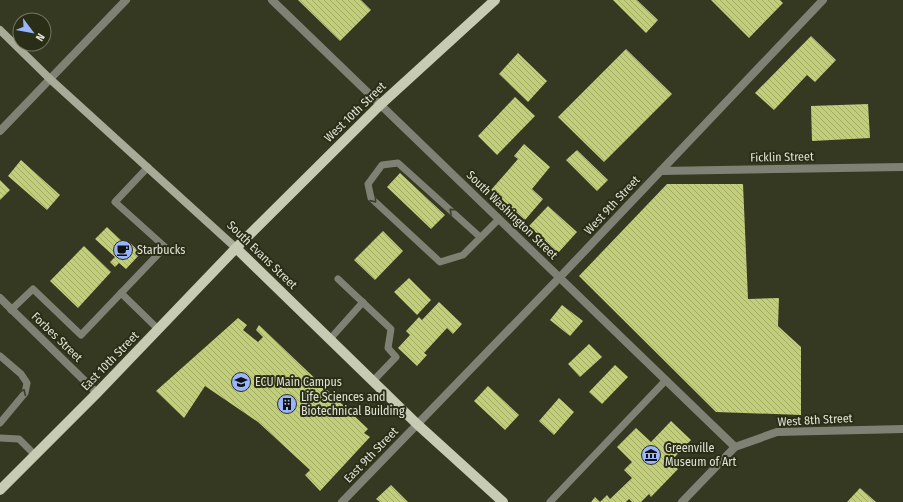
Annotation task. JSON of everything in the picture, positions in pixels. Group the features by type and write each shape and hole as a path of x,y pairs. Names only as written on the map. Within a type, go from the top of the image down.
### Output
{"main road":[{"name":"West 10th Street","path":"236,248 380,105 496,0"},
{"name":"South Evans Street","path":"0,30 50,79 236,248 417,424 503,502"},
{"name":"East 10th Street","path":"0,490 97,393 236,248"}],"street":[{"path":"0,131 126,0"},
{"name":"South Washington Street","path":"272,0 735,447"},
{"name":"West 9th Street","path":"417,424 560,277 822,0"},
{"name":"Ficklin Street","path":"661,171 903,167"},
{"name":"Forbes Street","path":"0,298 97,393"},
{"name":"East 9th Street","path":"342,502 417,424"},
{"name":"West 8th Street","path":"682,502 735,447 777,432 903,429"}],"lane":[{"path":"480,237 398,163 382,165 368,184 371,198 440,262 464,255 499,219"},
{"path":"11,310 33,288 81,335 165,247 115,202 148,168"},
{"path":"338,279 391,329 388,348 396,357 373,381"},
{"path":"121,293 158,329"},
{"path":"330,339 363,302"},
{"path":"0,356 21,374 27,383 25,393 0,423"},
{"path":"550,502 666,380"},
{"path":"0,438 19,439 35,455"}],"building":[{"path":"298,0 361,0 371,10 340,41"},
{"path":"613,0 637,0 658,20 646,33"},
{"path":"711,0 780,0 783,3 749,38"},
{"path":"811,36 836,60 815,82 807,75 774,110 755,93"},
{"path":"626,49 672,94 604,162 558,117"},
{"path":"518,53 547,81 528,102 499,74"},
{"path":"515,97 535,116 497,155 478,136"},
{"path":"868,104 870,138 812,141 811,106"},
{"path":"524,144 550,167 532,189 543,199 525,220 491,190 518,159 514,156"},
{"path":"577,150 608,180 597,191 566,160"},
{"path":"21,160 60,195 47,210 8,176"},
{"path":"400,173 445,215 431,229 387,187"},
{"path":"0,180 10,190 0,200"},
{"path":"667,184 743,184 748,299 779,298 778,326 801,347 801,415 716,412 579,276"},
{"path":"548,206 577,232 558,253 529,226"},
{"name":"Starbucks","path":"107,227 128,247 131,244 141,253 126,269 119,263 115,267 110,262 115,257 95,239"},
{"path":"383,231 403,251 375,280 354,260"},
{"path":"84,246 111,272 78,308 50,281"},
{"path":"409,278 431,300 417,315 394,292"},
{"path":"439,302 462,324 453,334 447,328 424,353 427,355 417,366 398,348 410,335 406,331 419,317 422,320"},
{"path":"562,305 583,321 570,336 550,320"},
{"name":"Life Sciences and Biotechnical Building","path":"238,318 247,325 243,330 258,342 263,337 256,330 259,325 368,429 364,433 370,437 320,491 305,475 310,470 258,422 205,386 184,418 156,391"},
{"path":"589,344 602,357 580,377 568,364"},
{"path":"615,365 628,377 602,404 589,392"},
{"path":"488,386 519,415 505,430 474,401"},
{"path":"559,398 574,412 554,435 539,421"},
{"name":"Greenville Museum of Art","path":"671,421 691,440 670,462 678,469 651,497 649,494 641,502 632,502 629,499 626,502 600,502 607,495 610,499 632,478 624,470 632,462 617,447 636,428 651,442"},
{"path":"391,485 408,502 380,502 376,499"},
{"path":"860,488 876,502 847,502"},
{"path":"595,497 600,502 591,502"}],"place":[{"name":"Starbucks","path":"123,250"},
{"name":"ECU Main Campus","path":"241,382"},
{"name":"Life Sciences and Biotechnical Building","path":"287,404"},
{"name":"Greenville Museum of Art","path":"651,455"}]}
